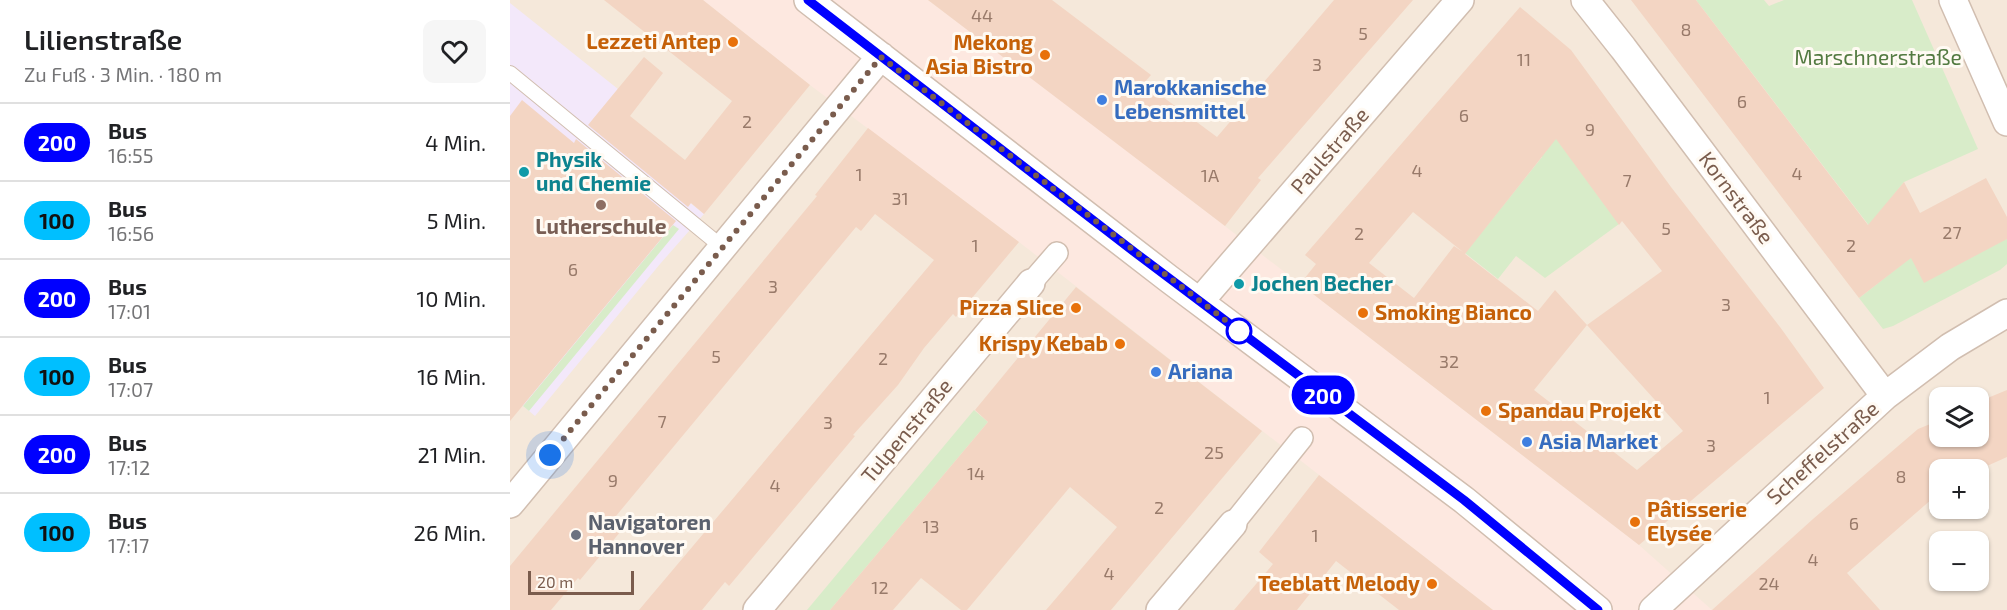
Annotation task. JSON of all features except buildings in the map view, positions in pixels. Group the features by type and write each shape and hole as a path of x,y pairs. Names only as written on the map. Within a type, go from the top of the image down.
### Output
{"street":[{"path":"808,0 1464,500 1598,610"},
{"name":"Paulstraße","path":"1200,301 1460,0"},
{"name":"Kornstraße","path":"1585,0 1618,40 1885,396"},
{"path":"1953,0 2007,122"},
{"path":"510,504 881,57"},
{"name":"Tulpenstraße","path":"757,610 1057,253"},
{"name":"Scheffelstraße","path":"1653,610 1885,396 1950,347 2007,313"},
{"path":"1160,610 1233,525 1302,438"}],"lane":[{"path":"510,73 722,247"}],"shaded area":[{"path":"510,0 2007,0 2007,610 510,610"},
{"path":"703,0 928,0 1639,545 1712,610 1493,610 1019,242 810,85"},
{"name":"Lutherschule","path":"510,3 618,89 591,122 704,214 535,416 510,395"}],"green space":[{"name":"Marschnerstraße","path":"1696,0 1764,0 1769,6 1784,0 1912,0 1978,149 1904,182 1884,207 2007,239 2007,264 2000,270 1893,326 1883,329 1859,298 1900,266"},
{"path":"1545,123 1619,224 1545,278 1516,256 1498,279 1465,253 1542,157 1533,131"},
{"path":"673,225 679,229 529,411 523,406"},
{"path":"974,410 988,422 830,610 807,610"}],"bus line":[{"name":"200","path":"808,0 1137,254 1464,500 1598,610"}],"place":[{"name":"Lezzeti Antep","path":"733,42"},
{"name":"Mekong Asia Bistro","path":"1045,55"},
{"name":"Marokkanische Lebensmittel","path":"1102,100"},
{"name":"Physik und Chemie","path":"524,172"},
{"name":"Lutherschule","path":"601,205"},
{"name":"Jochen Becher","path":"1239,284"},
{"name":"Pizza Slice","path":"1076,308"},
{"name":"Smoking Bianco","path":"1363,313"},
{"name":"Krispy Kebab","path":"1120,344"},
{"name":"Ariana","path":"1156,372"},
{"name":"Spandau Projekt","path":"1486,411"},
{"name":"Asia Market","path":"1527,442"},
{"name":"Pâtisserie Elysée","path":"1635,522"},
{"name":"Navigatoren Hannover","path":"576,535"},
{"name":"Teeblatt Melody","path":"1432,584"}],"route":[{"path":"550,455 881,57 1246,336 1239,331"}]}
